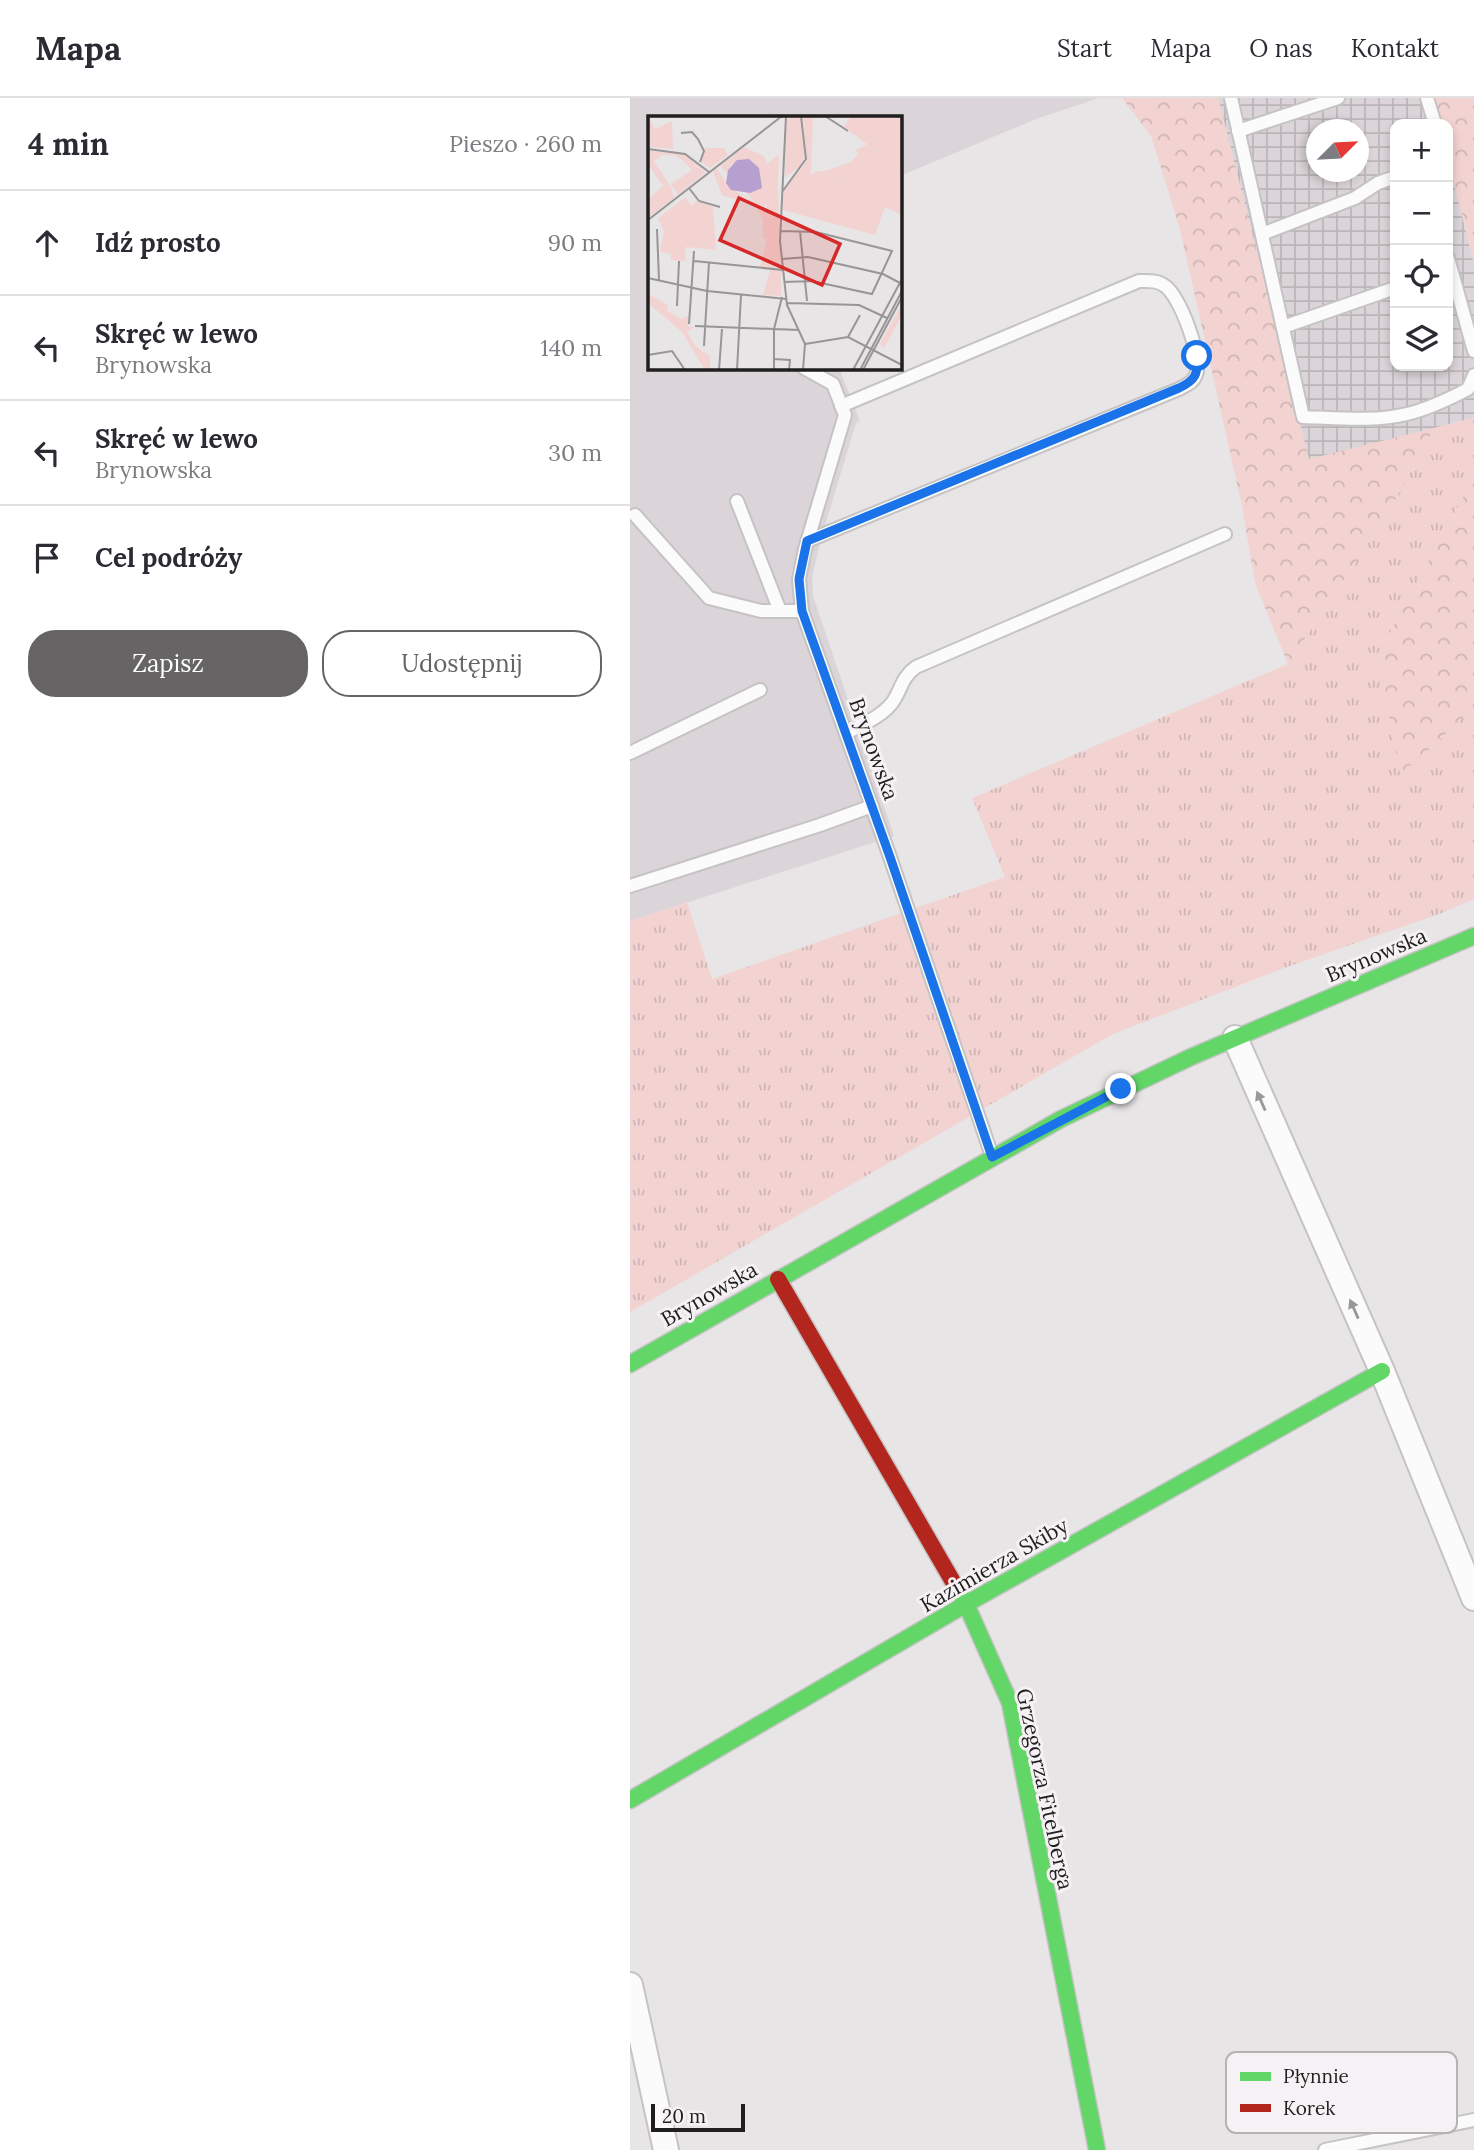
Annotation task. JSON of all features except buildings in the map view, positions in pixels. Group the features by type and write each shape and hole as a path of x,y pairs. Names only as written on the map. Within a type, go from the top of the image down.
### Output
{"street":[{"name":"Brynowska","path":"630,1364 992,1157 1121,1089 1474,936"},
{"path":"1235,1038 1382,1371 1474,1598"},
{"name":"Grzegorza Fitelberga","path":"778,1279 966,1604 1010,1703 1097,2150"},
{"name":"Kazimierza Skiby","path":"630,1800 966,1604 1382,1371"},
{"path":"630,1985 666,2150"}],"lane":[{"path":"1231,98 1304,417 1370,419 1408,414 1468,390 1474,375"},
{"path":"1238,131 1338,98"},
{"path":"1427,98 1433,119"},
{"path":"1262,234 1355,198 1390,179"},
{"path":"1453,280 1474,351"},
{"path":"806,369 833,384 841,406 1139,281 1159,282 1177,298 1197,356 1196,376 1190,383 807,541"},
{"path":"1283,327 1390,290"},
{"name":"Brynowska","path":"841,406 845,415 807,541 799,579 802,611 992,1157"},
{"path":"737,502 780,611"},
{"path":"635,515 709,598 761,611 802,611"},
{"path":"845,733 876,717 891,704 905,675 916,667 1225,534"},
{"path":"630,753 760,690"},
{"path":"630,886 872,806"},
{"path":"1325,2150 1409,2133"}],"shaded area":[{"path":"630,98 1099,98 1036,119 901,176 901,116 648,116 648,369 839,369 860,421 856,423 822,535 812,577 813,596 894,836 630,921"},
{"path":"1218,98 1433,98 1438,119 1390,119 1390,371 1453,371 1453,179 1474,264 1474,418 1309,460"}],"green space":[{"path":"1122,98 1218,98 1309,459 1434,428 1388,513 1288,664 1255,583 1242,506 1180,229 1151,136"},
{"path":"1433,98 1474,98 1474,264 1453,179 1453,119 1438,119"},
{"path":"1474,418 1474,477 1378,656 1432,747 1474,707 1474,899 1113,1034 630,1312 630,921 687,902 712,979 1005,877 972,798 1288,664 1388,513 1434,428"},
{"path":"1474,477 1474,707 1400,774 1378,655"}],"traffic: fast":[{"path":"630,1364 1061,1119 1191,1057 1474,936"},
{"path":"630,1800 966,1604 1382,1371"},
{"path":"956,1587 1010,1703 1097,2150"}],"traffic: jam":[{"path":"778,1279 956,1587"}],"route":[{"path":"1121,1089 992,1157 890,857 802,611 799,579 807,541 1190,383 1196,376 1197,356"}]}
